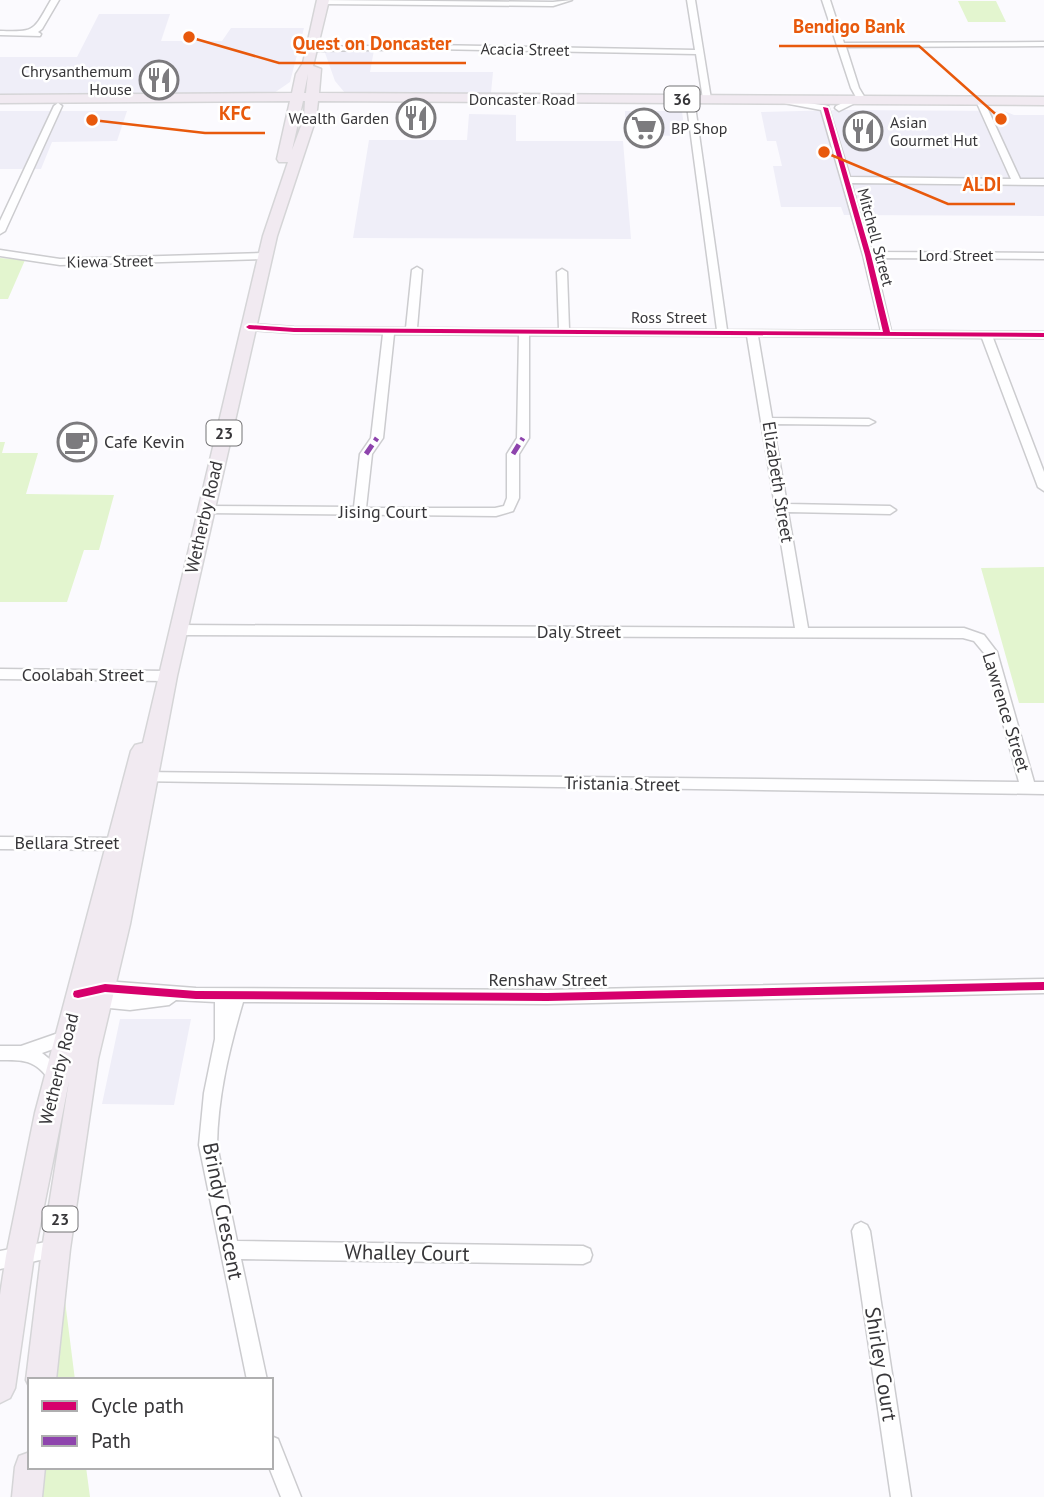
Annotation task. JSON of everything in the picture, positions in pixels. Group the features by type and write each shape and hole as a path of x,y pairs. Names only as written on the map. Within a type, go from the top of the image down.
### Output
{"main road":[{"name":"Wetherby Road","path":"41,1378 56,1249 94,995 125,844 143,779 270,236 306,105 312,47 323,1"},
{"path":"312,66 329,89 342,97"},
{"name":"Doncaster Road","path":"306,105 342,97 724,100 856,96 1044,108"},
{"path":"401,98 463,102 465,106"},
{"name":"Doncaster Road","path":"0,99 306,105 333,110 377,106 839,108 1044,101"},
{"path":"525,99 531,103 610,106"},
{"name":"Doncaster Road","path":"0,106 141,103"},
{"name":"Wetherby Road","path":"0,1388 10,1258 67,1037 94,995"},
{"path":"27,1497 30,1469"}],"street":[{"path":"28,33 38,29 55,0"},
{"path":"323,1 553,4 568,0"},
{"path":"691,0 707,99"},
{"path":"825,0 856,96 839,108"},
{"path":"0,33 39,34"},
{"path":"840,44 1044,44"},
{"name":"Acacia Street","path":"312,47 699,52"},
{"path":"724,100 805,103 825,108"},
{"path":"981,105 1017,182"},
{"path":"0,232 58,106"},
{"path":"691,106 722,331"},
{"name":"Mitchell Street","path":"825,108 887,334"},
{"path":"846,180 1044,182"},
{"name":"Kiewa Street","path":"0,253 60,262 265,259"},
{"name":"Lord Street","path":"867,255 1044,256"},
{"path":"411,331 417,270"},
{"path":"562,272 565,330"},
{"name":"Ross Street","path":"248,330 1044,335"},
{"name":"Jising Court","path":"205,512 360,509 469,512 509,509 513,498 513,454 523,438 524,330"},
{"path":"360,509 366,454 377,438 389,331"},
{"name":"Elizabeth Street","path":"752,332 802,633"},
{"path":"986,334 1044,487"},
{"path":"767,421 869,422"},
{"path":"782,508 890,510"},
{"name":"Daly Street","path":"178,630 955,632 979,638"},
{"name":"Lawrence Street","path":"979,638 990,652 1028,788"},
{"name":"Coolabah Street","path":"0,674 167,676"},
{"name":"Tristania Street","path":"143,779 1044,788"},
{"name":"Bellara Street","path":"0,843 125,844"},
{"name":"Renshaw Street","path":"94,995 130,1003 196,995 547,997 1044,986"},
{"name":"Brindy Crescent","path":"230,995 209,1119 208,1145 257,1378"},
{"path":"21,1054 67,1037"},
{"path":"0,1053 21,1054 40,1060 57,1076"},
{"name":"Shirley Court","path":"861,1231 901,1497"},
{"path":"10,1258 56,1249"},
{"name":"Whalley Court","path":"230,1250 583,1255"},
{"path":"273,1451 291,1497"}],"shaded area":[{"path":"99,14 170,14 161,41 222,41 231,28 304,28 290,82 274,93 0,94 0,57 77,57"},
{"path":"324,50 374,50 370,72 493,72 491,93 345,93 335,81"},
{"path":"0,111 127,111 117,141 52,142 41,169 0,169"},
{"path":"625,111 682,111 685,136 625,135"},
{"path":"1004,111 1014,115 1044,115 1044,216 844,215 841,207 781,207 773,166 782,166 776,141 767,141 761,112"},
{"path":"469,114 516,115 516,141 623,141 631,239 353,238 369,140 467,140"},
{"path":"120,1019 191,1019 174,1105 102,1104"}],"green space":[{"path":"958,1 996,1 1006,22 968,22"},
{"path":"0,258 25,260 8,299 0,299"},
{"path":"0,442 5,442 2,453 38,453 26,494 114,495 99,550 84,550 67,602 0,602"},
{"path":"1044,567 1044,703 1019,703 981,568"},
{"path":"63,1285 75,1378 54,1378"},
{"path":"45,1469 86,1469 90,1497 43,1497"}],"marked path":[{"path":"366,454 377,438"},
{"path":"513,454 523,438"}],"cycle path":[{"path":"825,108 868,255 887,334"},
{"path":"249,327 294,330 1044,335"},
{"path":"78,994 105,988 196,995 547,997 1044,986"}],"place":[{"name":"Quest on Doncaster","path":"189,37"},
{"name":"Chrysanthemum House","path":"159,80"},
{"name":"Wealth Garden","path":"416,118"},
{"name":"Bendigo Bank","path":"1001,119"},
{"name":"KFC","path":"92,120"},
{"name":"BP Shop","path":"644,128"},
{"name":"Asian Gourmet Hut","path":"863,131"},
{"name":"ALDI","path":"824,152"},
{"name":"Cafe Kevin","path":"77,442"}]}
